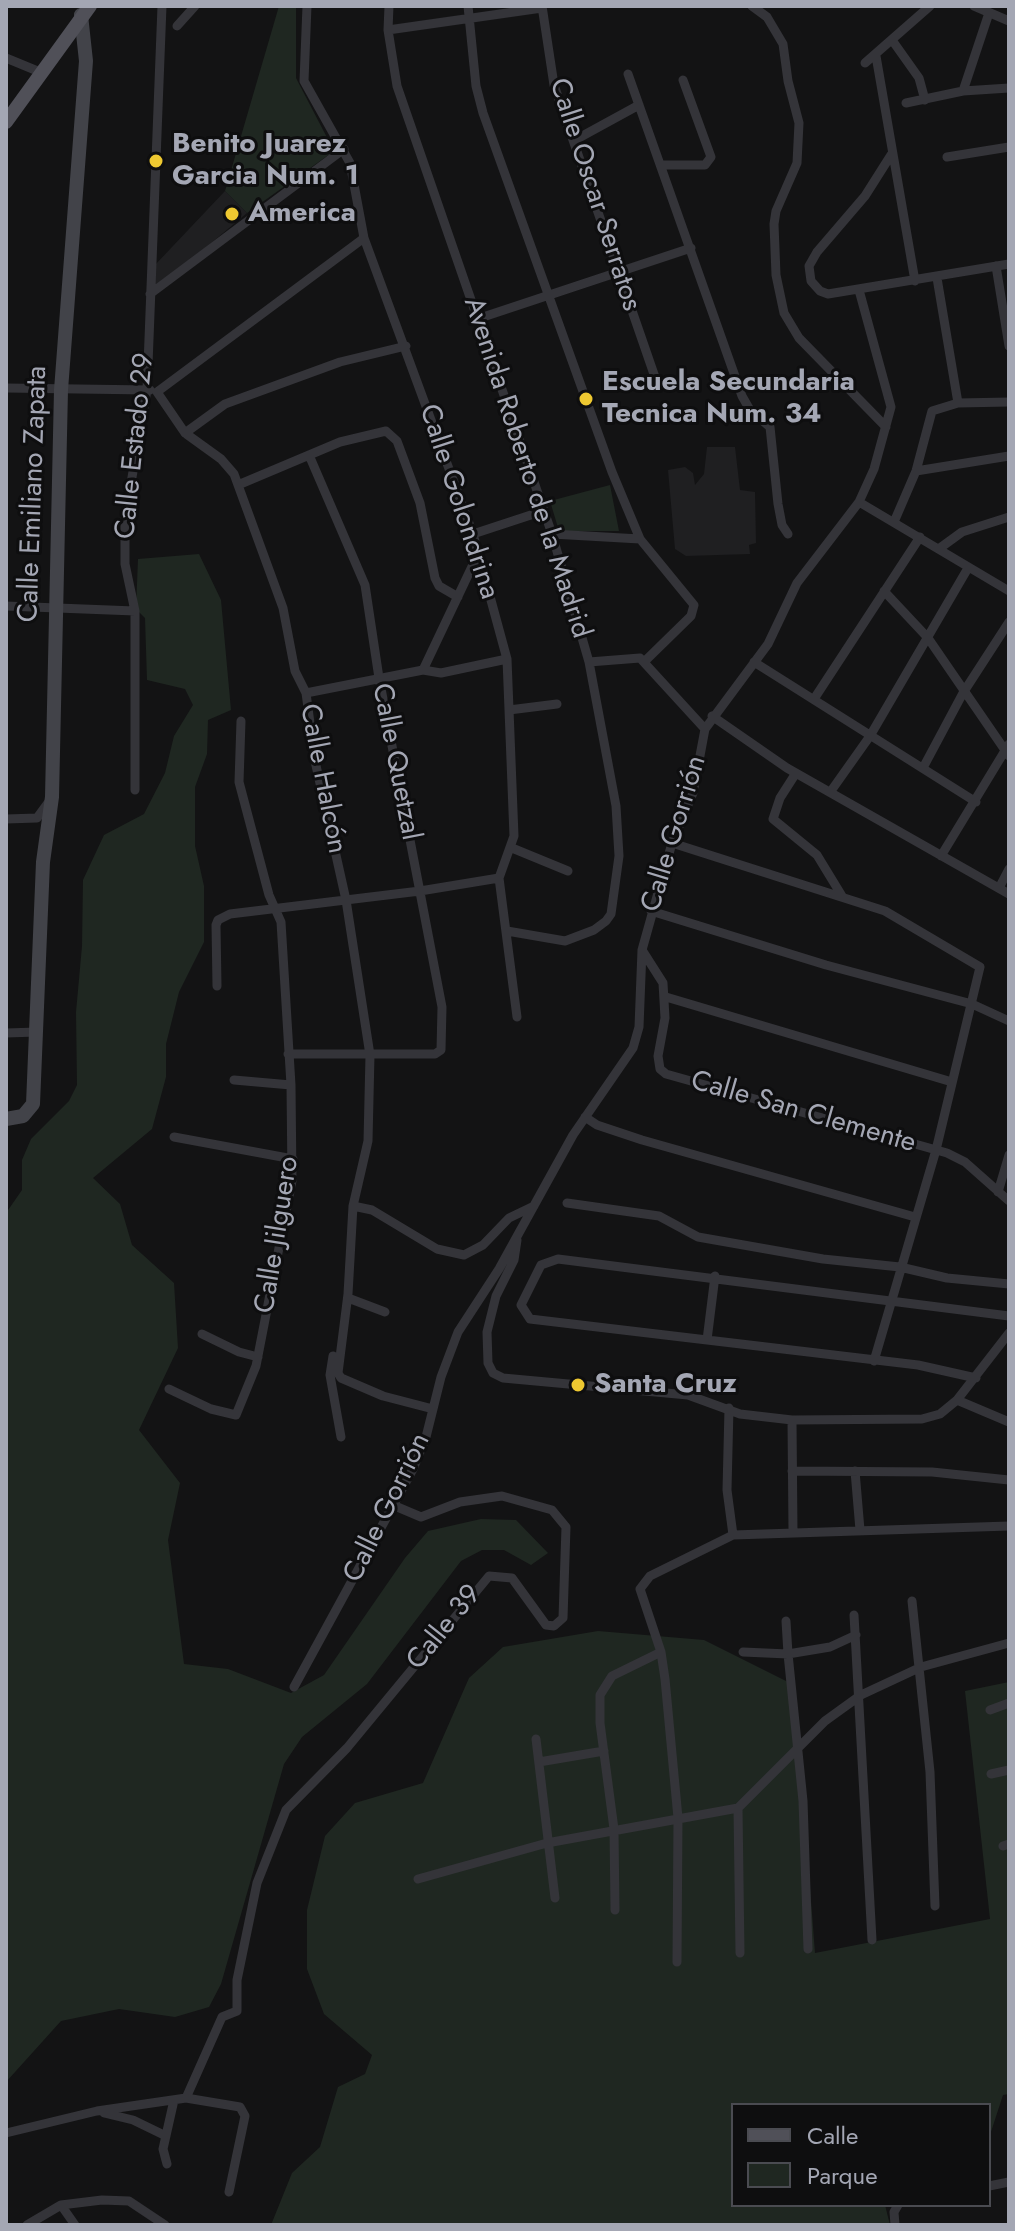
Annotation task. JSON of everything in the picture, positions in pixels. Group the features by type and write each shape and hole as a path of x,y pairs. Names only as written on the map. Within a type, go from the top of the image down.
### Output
{"main road":[{"path":"6,122 85,10"}],"street":[{"name":"Calle Estado 29","path":"135,790 135,611 125,564 125,518 152,391 150,294 162,6"},
{"path":"177,26 195,6"},
{"name":"Calle Golondrina","path":"307,6 304,81 344,149 364,238 473,534 507,659 512,848 499,878"},
{"name":"Avenida Roberto de la Madrid","path":"389,6 388,30 397,86 552,534 589,662 619,842 611,914 594,930 565,941 507,931"},
{"path":"468,6 478,98 640,539 694,605 691,616 645,661"},
{"path":"752,6 767,17 783,44 788,81 799,123 797,163 776,211 774,224 776,275 784,313 799,338 886,427"},
{"path":"865,63 930,6"},
{"path":"974,6 1009,21"},
{"path":"388,30 542,7"},
{"name":"Calle Oscar Serratos","path":"542,7 554,85 656,380"},
{"name":"Calle Emiliano Zapata","path":"6,1119 23,1116 33,1104 43,862 52,797 61,390 86,61 85,10"},
{"path":"963,91 989,13"},
{"path":"892,40 919,78 925,100"},
{"path":"876,56 915,281"},
{"path":"6,58 40,72"},
{"path":"628,74 745,404 770,427 780,515 788,534"},
{"path":"661,165 705,165 711,157 683,80"},
{"path":"906,103 963,91 1009,88"},
{"path":"575,140 639,105"},
{"path":"947,157 1009,147"},
{"path":"150,294 344,149"},
{"path":"891,155 865,196 809,266 811,281 824,294 1009,264"},
{"path":"6,388 152,391 364,238"},
{"path":"477,319 691,248"},
{"path":"996,266 1009,346"},
{"path":"937,278 958,403"},
{"name":"Calle Gorrión","path":"294,1687 395,1506 426,1437 458,1332 516,1239 585,1117 633,1048 639,1027 642,950 672,843 693,793 705,729 777,629 797,583 859,502 874,469 891,407 887,383 859,290"},
{"path":"185,433 225,404 340,362 406,346"},
{"name":"Calle Halcón","path":"152,391 185,433 231,468 238,485 283,608 293,661 306,693 315,761 346,900 370,1055 368,1141 353,1206 348,1298 338,1373 341,1378 383,1396 433,1409"},
{"path":"894,522 916,471 930,414 958,403 1009,402"},
{"path":"238,485 340,442 386,431 397,441 420,503 435,578 439,586 458,597"},
{"name":"Calle Quetzal","path":"309,455 365,585 379,678 442,1007 438,1053 370,1055"},
{"path":"916,471 1009,456"},
{"path":"859,502 1009,591"},
{"path":"473,534 543,511"},
{"path":"940,548 962,532 1009,517"},
{"path":"552,534 640,539"},
{"path":"814,699 920,537"},
{"path":"423,670 478,553"},
{"path":"831,791 870,736 968,568"},
{"path":"884,591 928,638 963,693 1008,750 941,856"},
{"path":"6,606 135,611"},
{"path":"924,766 963,693 1009,622"},
{"path":"589,662 635,657 645,661 676,701 705,729"},
{"path":"306,693 423,670 441,673 507,659"},
{"path":"754,662 870,736 924,766 976,802"},
{"path":"509,710 557,704"},
{"path":"712,716 796,773 1009,894"},
{"name":"Calle Jilguero","path":"169,1389 211,1409 236,1415 258,1357 293,1159 281,922 269,895 239,782 241,721"},
{"path":"796,773 780,798 773,819 817,855 842,896"},
{"path":"6,819 37,818 52,797"},
{"path":"672,843 885,911 977,963 981,971 936,1150 888,1303 874,1361"},
{"path":"512,848 568,871"},
{"path":"999,888 1009,869"},
{"path":"217,986 218,920 230,914 420,891 499,878 517,1017"},
{"path":"651,911 826,965 972,1004 1009,1021"},
{"path":"642,950 658,970 666,997 952,1082"},
{"name":"Calle San Clemente","path":"666,997 658,1056 660,1069 666,1074 936,1150 965,1162 1009,1201"},
{"path":"6,1033 37,1032"},
{"path":"288,1054 370,1055"},
{"path":"234,1080 291,1085"},
{"path":"585,1117 597,1125 657,1144 915,1217"},
{"path":"174,1137 293,1159"},
{"path":"998,1192 1008,1160"},
{"path":"567,1203 659,1216 698,1237 823,1259 900,1267 947,1278 1009,1284"},
{"path":"353,1206 372,1210 437,1249 464,1255 483,1245 509,1218 534,1206"},
{"path":"516,1239 514,1260 490,1313 486,1352 493,1373 503,1378 688,1395 740,1414 792,1420 922,1419 940,1414 957,1400 1009,1333"},
{"path":"976,1378 874,1361 530,1319 521,1305 541,1265 558,1259 715,1276 888,1303 1009,1316"},
{"path":"707,1340 715,1276"},
{"path":"348,1298 385,1312"},
{"path":"202,1334 239,1352 258,1357"},
{"path":"340,1346 333,1356 330,1375 341,1437"},
{"path":"957,1400 1009,1422"},
{"path":"729,1408 727,1490 733,1535"},
{"path":"792,1420 793,1532"},
{"path":"792,1471 932,1472 1009,1480"},
{"path":"855,1471 860,1530"},
{"name":"Calle 39","path":"186,2098 222,2017 237,2011 242,1947 257,1883 286,1810 347,1748 489,1576 498,1574 512,1578 546,1625 554,1626 563,1618 566,1527 552,1510 502,1496 460,1502 421,1517 395,1506"},
{"path":"677,1962 678,1818 661,1652 640,1589 650,1576 733,1535 1009,1526"},
{"path":"912,1601 921,1667 935,1906"},
{"path":"854,1615 861,1695 872,1940"},
{"path":"786,1621 803,1801 808,1949"},
{"path":"743,1652 788,1654 830,1647 856,1635"},
{"path":"418,1879 547,1843 738,1808 825,1721 861,1695 921,1667 1009,1643"},
{"path":"615,1910 614,1829 600,1695 612,1676 661,1652"},
{"path":"990,1710 1009,1703"},
{"path":"536,1739 555,1898"},
{"path":"539,1762 604,1751"},
{"path":"991,1774 1009,1770"},
{"path":"738,1808 740,1953"},
{"path":"6,2133 97,2111 186,2098 244,2110 229,2192"},
{"path":"167,2164 162,2155 174,2100"},
{"path":"97,2111 133,2120 166,2136"},
{"path":"27,2225 61,2205 91,2200 129,2201 165,2225"},
{"path":"61,2205 75,2225"}],"shaded area":[{"path":"225,191 247,213 149,295 155,265"},
{"path":"707,447 735,447 740,490 755,492 756,543 749,545 750,554 686,556 675,549 668,470 685,467 693,473 695,485 704,474"}],"green space":[{"path":"279,6 296,6 296,78 334,151 247,213 225,191"},
{"path":"610,485 619,531 559,531 550,501"},
{"path":"199,554 221,600 231,710 208,720 207,754 195,787 195,846 204,886 204,942 179,992 166,1044 166,1077 152,1129 93,1178 120,1204 132,1245 174,1283 178,1348 139,1430 180,1483 168,1540 184,1664 228,1669 291,1693 324,1675 405,1558 428,1531 481,1519 516,1520 548,1553 531,1565 504,1550 482,1550 461,1561 367,1684 302,1737 284,1764 221,1984 209,2007 175,2017 119,2009 61,2021 6,2082 6,1213 22,1190 22,1160 31,1139 69,1101 77,1085 76,1012 82,946 83,880 104,835 144,814 165,773 174,736 193,705 185,689 147,680 145,618 136,609 138,559"},
{"path":"598,1631 704,1640 790,1683 797,1717 815,1953 990,1919 965,1691 1009,1682 1009,2094 1003,2095 991,2132 991,2103 731,2103 731,2207 886,2207 890,2225 271,2225 292,2173 320,2147 338,2087 365,2074 372,2055 324,2014 307,1969 307,1910 325,1836 355,1803 423,1783 469,1678 503,1647"}],"place":[{"name":"Benito Juarez Garcia Num. 1","path":"156,161"},
{"name":"America","path":"232,214"},
{"name":"Escuela Secundaria Tecnica Num. 34","path":"586,399"},
{"name":"Santa Cruz","path":"578,1385"}]}
